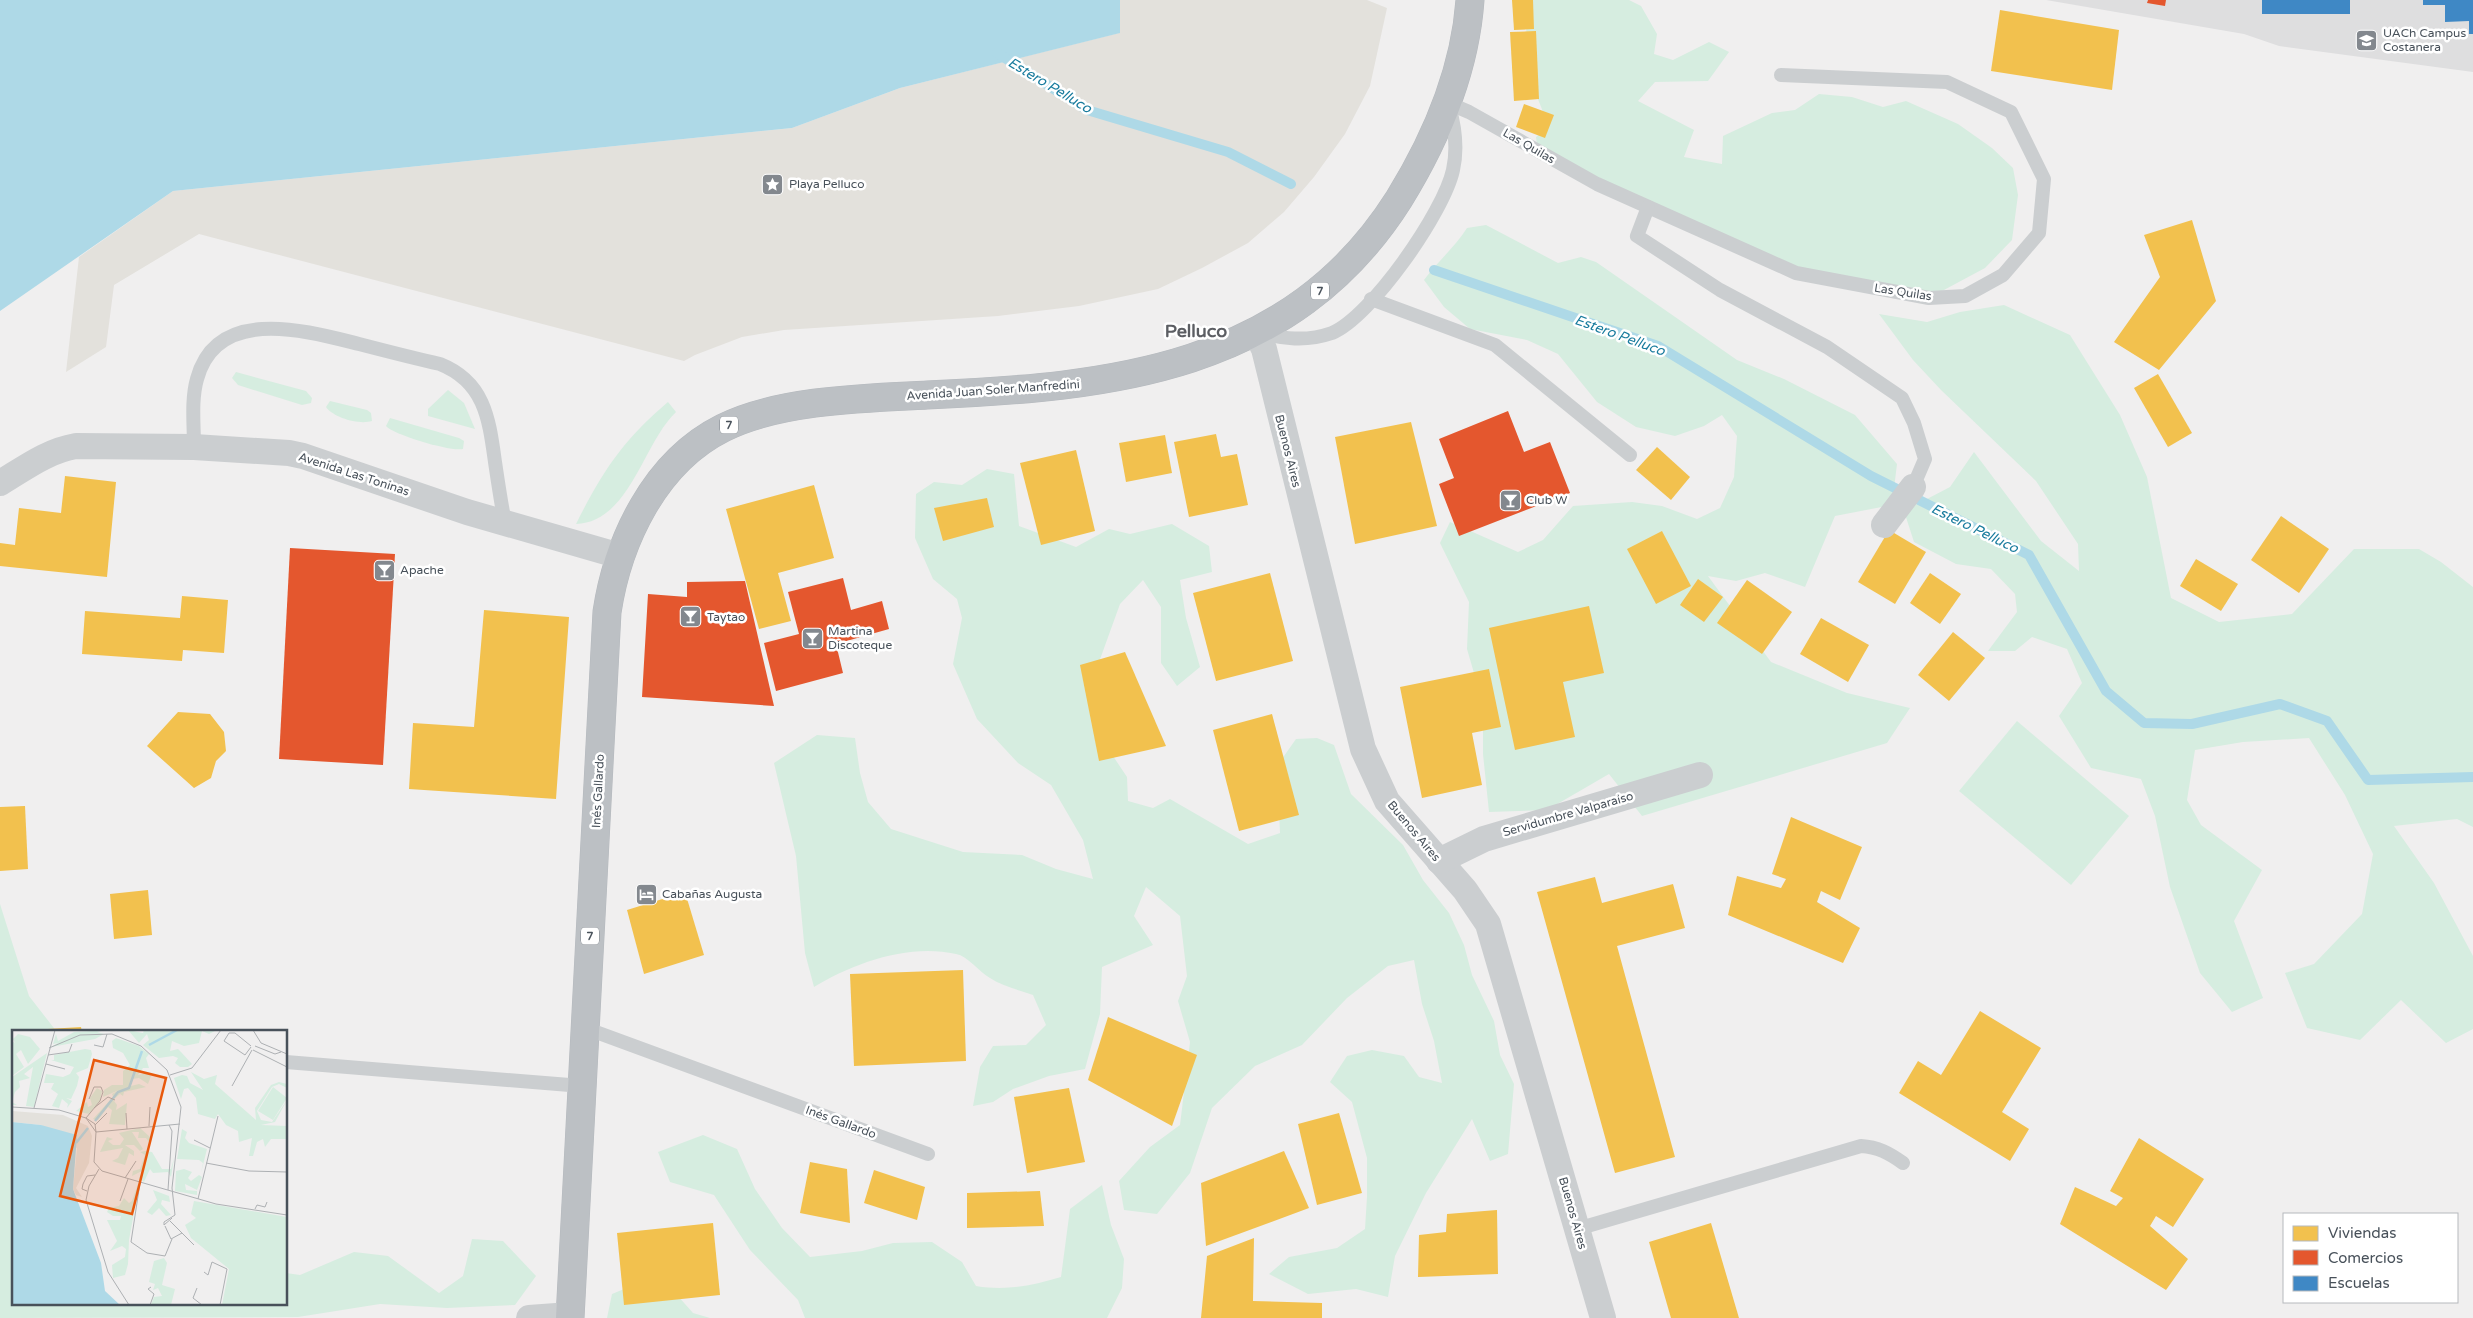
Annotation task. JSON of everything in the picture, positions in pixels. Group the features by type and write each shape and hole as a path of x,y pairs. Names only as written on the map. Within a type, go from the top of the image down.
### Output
{"highway":[{"name":"Avenida Juan Soler Manfredini","path":"620,556 644,504 675,464 698,444 720,429 744,419 794,408 847,400 1005,392 1095,383 1144,373 1189,360 1278,319 1316,294 1359,252 1391,212 1408,185 1448,103 1462,53 1470,0"},
{"name":"Inés Gallardo","path":"570,1317 607,612 620,556"}],"street":[{"name":"Buenos Aires","path":"1255,331 1264,349 1363,749 1387,800 1465,890 1488,924 1603,1318"},
{"name":"Avenida Las Toninas","path":"0,484 43,456 76,446 194,447 274,452 303,456 505,523 620,556"},
{"path":"1889,518 1913,487"},
{"name":"Servidumbre Valparaíso","path":"1439,861 1484,838 1700,775"},
{"path":"529,1318 570,1317"}],"lane":[{"name":"Las Quilas","path":"1448,103 1469,112 1597,184 1796,273 1929,298 1965,296 2003,275 2039,233 2044,180 2011,112 1947,82 1781,75"},
{"path":"1255,331 1296,340 1315,338 1333,332 1348,324 1384,287 1422,234 1448,188 1456,153 1455,136 1448,103"},
{"path":"1648,207 1637,236 1720,290 1827,347 1902,398 1914,422 1925,459 1913,487"},
{"path":"1371,300 1495,345 1630,455"},
{"path":"194,447 194,397 197,378 214,349 239,333 256,329 276,328 306,331 440,364 459,374 472,386 486,412 505,523"},
{"name":"Inés Gallardo","path":"585,1028 928,1154"},
{"path":"288,1062 582,1086"},
{"path":"1577,1229 1861,1146 1875,1146 1903,1163"}],"shaded area":[{"name":"UACh Campus Costanera","path":"2046,0 2473,0 2473,72 2279,46 2244,34"}],"green space":[{"path":"1524,0 1629,0 1641,6 1657,34 1654,54 1673,60 1709,42 1729,52 1708,81 1655,82 1638,101 1694,130 1684,157 1722,164 1723,136 1772,113 1795,110 1819,94 1852,97 1883,107 1906,101 1958,124 1992,148 2013,168 2018,195 2012,240 1985,268 1929,298 1796,273 1538,152 1536,137 1549,127 1530,79"},
{"path":"1486,225 1558,263 1581,257 1596,262 1737,360 1784,379 1855,415 1897,464 1892,505 1835,516 1805,587 1765,573 1736,581 1708,576 1771,662 1847,693 1910,708 1887,743 1642,816 1609,774 1547,810 1489,812 1483,754 1483,704 1467,649 1469,602 1440,543 1450,522 1518,552 1543,540 1573,506 1632,502 1662,506 1697,519 1720,508 1734,477 1737,436 1722,415 1704,426 1675,436 1636,427 1597,402 1558,354 1527,340 1470,329 1444,307 1424,280 1467,228"},
{"path":"2004,305 2070,335 2120,415 2147,477 2171,598 2219,622 2292,614 2354,549 2419,549 2441,562 2473,587 2473,827 2457,819 2394,826 2434,883 2473,956 2473,1029 2446,1043 2401,1000 2360,1040 2307,1028 2285,973 2314,964 2362,914 2373,854 2345,795 2309,738 2243,742 2195,750 2187,800 2201,825 2262,870 2234,921 2263,998 2232,1012 2200,973 2170,887 2155,816 2141,779 2091,768 2059,716 2082,683 2067,649 2032,637 2015,651 1988,651 2017,612 2015,594 1991,569 1956,564 1914,542 1904,511 1950,487 1974,452 2041,541 2079,571 2078,544 2036,481 1941,390 1913,360 1879,314 1927,322 1960,312"},
{"path":"236,372 306,391 312,398 311,403 302,405 238,385 232,378"},
{"path":"448,390 464,403 475,429 428,416 428,409"},
{"path":"330,401 367,410 371,413 372,421 360,422 341,417 326,407"},
{"path":"668,402 676,412 664,426 623,496 610,510 594,520 576,524 595,488 615,458 638,430"},
{"path":"390,418 459,438 464,441 463,449 447,448 400,434 386,426"},
{"path":"987,469 1014,474 1019,526 1076,547 1109,529 1130,534 1172,524 1209,546 1212,572 1180,580 1186,618 1200,667 1177,686 1161,663 1161,607 1143,580 1120,604 1090,687 1107,747 1127,777 1128,801 1153,808 1170,799 1248,844 1280,833 1277,766 1296,739 1317,738 1334,745 1351,794 1403,845 1423,880 1449,913 1464,945 1472,975 1494,1021 1500,1055 1514,1084 1508,1154 1490,1161 1472,1119 1426,1193 1395,1256 1388,1297 1356,1289 1308,1294 1269,1274 1289,1257 1337,1248 1365,1229 1367,1158 1352,1102 1330,1082 1347,1056 1372,1050 1404,1056 1419,1077 1442,1083 1434,1041 1422,1004 1414,960 1388,966 1347,998 1302,1045 1255,1066 1212,1108 1190,1173 1157,1214 1124,1210 1119,1181 1150,1147 1180,1125 1190,1042 1178,1001 1187,976 1180,916 1146,887 1134,916 1153,945 1102,967 1100,1014 1085,1069 1049,1076 1013,1089 993,1102 973,1106 980,1067 993,1046 1026,1045 1046,1025 1033,995 995,981 960,955 938,951 919,951 882,957 846,970 814,987 805,953 796,856 774,763 817,735 855,738 860,773 868,802 891,829 963,852 1022,855 1056,869 1093,879 1083,840 1051,785 1018,763 977,719 953,664 962,618 957,599 933,579 915,538 916,494 934,482 962,485"},
{"path":"2017,721 2129,816 2071,885 1959,791"},
{"path":"0,904 29,996 55,1030 12,1030 12,1306 288,1306 288,1273 300,1275 354,1252 388,1256 439,1293 463,1276 472,1239 503,1241 536,1276 515,1305 447,1308 380,1304 298,1317 0,1318"},
{"path":"703,1135 737,1149 755,1189 782,1228 810,1257 862,1251 893,1243 932,1242 962,1262 976,1286 1018,1287 1061,1277 1070,1209 1102,1185 1111,1225 1124,1259 1122,1288 1107,1318 805,1318 798,1300 750,1250 714,1195 670,1182 658,1152"},
{"path":"641,1282 669,1286 693,1313 710,1318 607,1318 612,1294"}],"sand":[{"name":"Playa Pelluco","path":"1120,0 1367,0 1387,8 1370,86 1345,134 1314,177 1284,212 1248,243 1158,289 1079,306 998,316 784,330 742,337 684,361 199,234 114,285 106,347 66,372 79,257 173,191 792,128 900,88 1119,33"}],"water":[{"path":"0,0 1120,0 1120,33 900,88 792,128 173,191 0,311"}],"building: Viviendas":[{"path":"1512,0 1533,0 1534,29 1514,30"},
{"path":"2000,10 2119,30 2112,90 1991,71"},
{"path":"1536,31 1539,99 1514,101 1510,32"},
{"path":"1524,104 1554,115 1545,138 1516,127"},
{"path":"2192,220 2216,301 2159,370 2114,342 2160,277 2144,235"},
{"path":"2158,374 2192,433 2168,447 2134,388"},
{"path":"1411,422 1437,526 1355,544 1335,437"},
{"path":"1216,434 1221,457 1237,454 1248,505 1189,517 1174,442"},
{"path":"1165,435 1172,473 1126,482 1119,443"},
{"path":"1657,447 1690,477 1671,500 1636,470"},
{"path":"1076,450 1095,531 1041,545 1020,463"},
{"path":"65,476 116,482 107,577 0,566 0,543 15,545 19,508 61,513"},
{"path":"814,485 834,558 778,573 791,621 759,629 726,509"},
{"path":"987,498 994,527 943,541 934,508"},
{"path":"2281,516 2329,549 2299,593 2251,560"},
{"path":"1889,530 1926,552 1895,604 1858,582"},
{"path":"1662,531 1691,586 1656,604 1627,549"},
{"path":"2196,559 2238,584 2221,611 2180,586"},
{"path":"1270,573 1293,661 1216,681 1193,593"},
{"path":"1930,573 1961,594 1940,624 1910,603"},
{"path":"1698,579 1723,597 1704,622 1680,605"},
{"path":"1747,580 1792,612 1762,654 1717,623"},
{"path":"182,596 228,600 224,653 183,650 182,661 82,654 85,611 180,618"},
{"path":"1589,606 1604,673 1563,682 1575,737 1515,750 1489,628"},
{"path":"484,610 569,617 556,799 409,789 413,723 474,727"},
{"path":"1821,618 1869,645 1848,682 1800,654"},
{"path":"1953,632 1985,658 1949,701 1918,675"},
{"path":"1125,652 1166,746 1099,761 1080,665"},
{"path":"1489,669 1501,727 1472,733 1482,785 1422,798 1400,687"},
{"path":"178,712 210,714 224,732 226,751 216,761 211,778 194,788 147,746"},
{"path":"1272,714 1299,815 1239,831 1213,730"},
{"path":"25,806 28,869 0,871 0,807"},
{"path":"1791,817 1862,847 1840,900 1821,891 1817,902 1860,928 1843,963 1728,915 1737,876 1781,888 1786,879 1772,874"},
{"path":"1595,877 1602,903 1673,884 1685,928 1617,946 1675,1157 1615,1173 1537,892"},
{"path":"148,890 152,935 114,939 110,894"},
{"path":"685,892 704,955 644,974 627,910"},
{"path":"963,970 966,1061 854,1066 850,974"},
{"path":"1980,1011 2041,1048 2002,1112 2029,1129 2010,1161 1899,1093 1918,1061 1941,1075"},
{"path":"1108,1017 1197,1055 1172,1126 1088,1080"},
{"path":"81,1027 82,1030 31,1030"},
{"path":"1069,1088 1085,1162 1027,1173 1014,1097"},
{"path":"1339,1113 1362,1193 1317,1205 1298,1124"},
{"path":"2139,1138 2204,1179 2173,1227 2156,1216 2150,1226 2188,1259 2166,1290 2060,1224 2075,1187 2116,1206 2123,1198 2110,1191"},
{"path":"1284,1151 1309,1208 1206,1246 1201,1183"},
{"path":"810,1162 847,1169 850,1223 800,1213"},
{"path":"874,1170 925,1187 917,1220 864,1203"},
{"path":"1040,1191 1044,1226 967,1228 967,1193"},
{"path":"1497,1210 1498,1274 1418,1277 1419,1235 1446,1232 1447,1214"},
{"path":"713,1223 720,1295 624,1305 617,1233"},
{"path":"1711,1223 1739,1318 1671,1318 1649,1242"},
{"path":"1254,1238 1253,1301 1322,1303 1322,1318 1201,1318 1207,1256"}],"building: Comercios":[{"path":"2148,0 2166,0 2165,6 2147,3"},
{"path":"1508,411 1524,452 1550,442 1570,493 1459,536 1439,484 1454,478 1439,439"},
{"path":"290,548 395,554 383,765 279,759"},
{"path":"843,578 851,610 882,601 889,629 836,644 843,673 776,691 764,643 799,634 788,592"},
{"path":"745,581 774,706 642,697 648,594 687,597 687,582"}],"building: Escuelas":[{"path":"2262,0 2350,0 2350,14 2262,14"},
{"path":"2423,0 2473,0 2473,34 2469,34 2469,21 2445,22 2445,5 2423,5"}],"waterway":[{"name":"Estero Pelluco","path":"997,53 1087,110 1228,152 1291,184"},
{"name":"Estero Pelluco","path":"1434,270 1658,346 1871,476 2029,555 2106,691 2144,723 2192,724 2280,704 2327,721 2368,780 2473,777"}],"place":[{"name":"UACh Campus Costanera","path":"2367,40"},
{"name":"Playa Pelluco","path":"773,184"},
{"name":"Club W","path":"1510,500"},
{"name":"Apache","path":"384,570"},
{"name":"Taytao","path":"691,617"},
{"name":"Martina Discoteque","path":"812,638"},
{"name":"Cabañas Augusta","path":"646,894"}],"district":[{"name":"Pelluco","path":"1196,331"}]}
